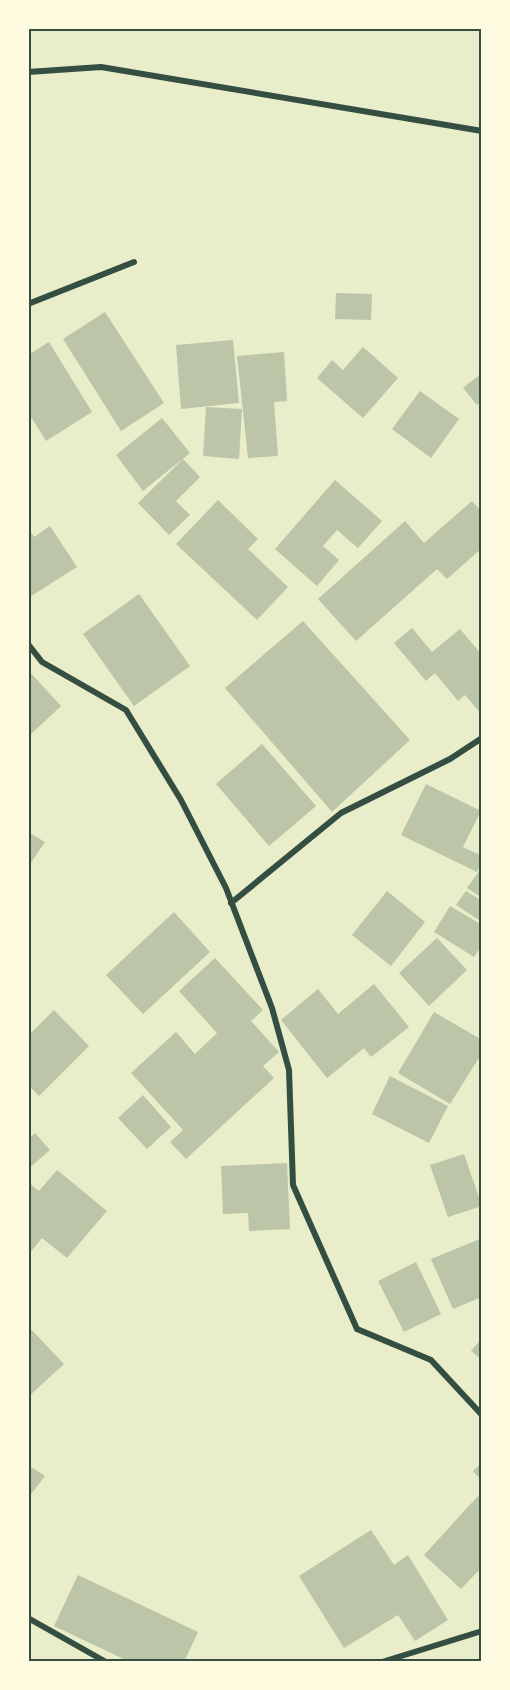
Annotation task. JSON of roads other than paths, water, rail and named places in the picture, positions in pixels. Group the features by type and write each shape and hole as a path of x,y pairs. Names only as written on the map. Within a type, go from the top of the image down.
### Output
{"street":[{"path":"28,72 101,67 482,132"},
{"path":"28,304 134,262"},
{"path":"28,644 42,662 126,710 181,800 226,888 272,1008 289,1070 294,1185 357,1329 430,1360 482,1415"},
{"path":"231,903 341,813 450,759 482,738"},
{"path":"28,1618 106,1662"},
{"path":"381,1662 482,1631"}]}
